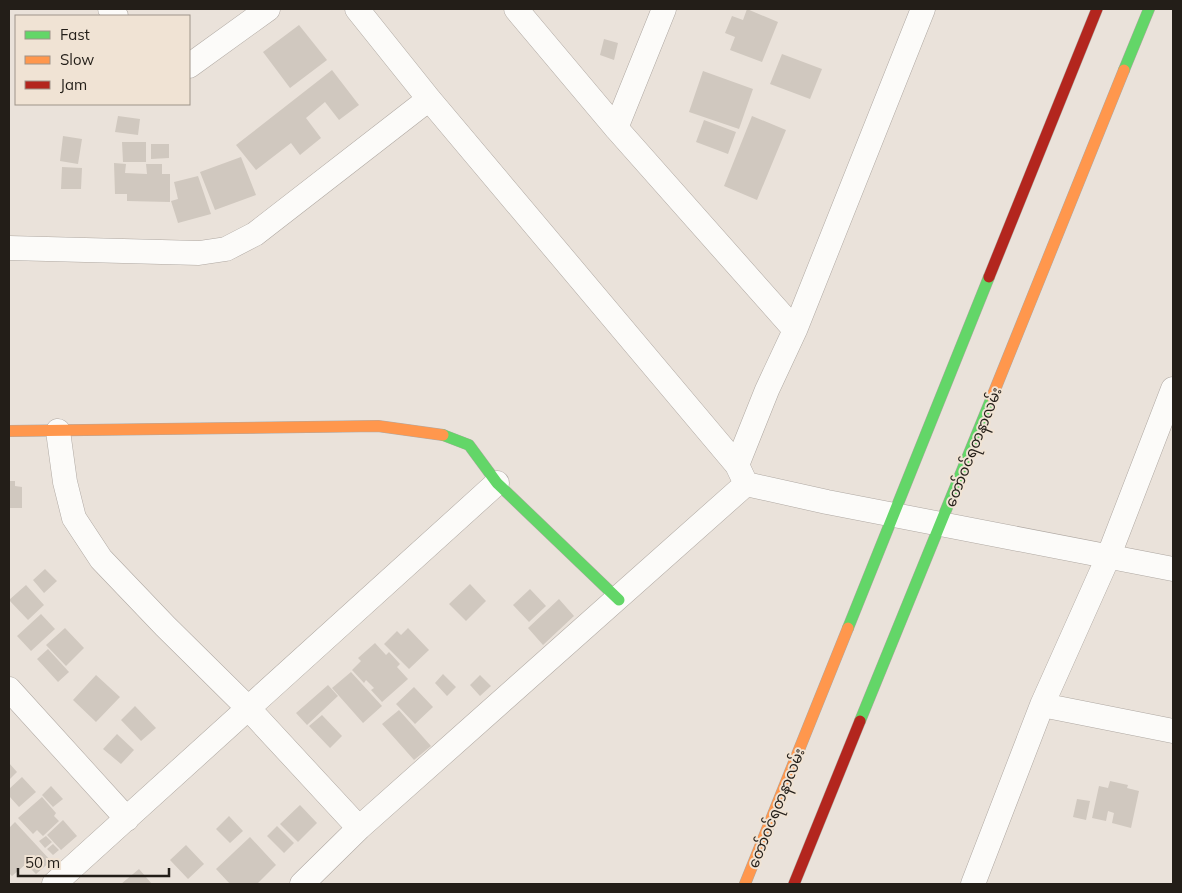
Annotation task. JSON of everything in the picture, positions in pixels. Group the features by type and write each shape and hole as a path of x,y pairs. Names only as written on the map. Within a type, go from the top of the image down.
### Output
{"main road":[{"name":"တော်ဝင်ရတနာလမ်း","path":"745,884 1097,9"},
{"name":"တော်ဝင်ရတနာလမ်း","path":"794,884 1150,9"},
{"path":"9,431 378,426 438,433 469,445 497,483 619,600"}],"street":[{"path":"190,65 268,9"},
{"path":"357,9 429,99 741,474 894,516 1173,569"},
{"path":"516,9 616,128 795,330"},
{"path":"616,128 664,9"},
{"path":"302,884 359,828 619,600 741,474 767,390 795,330 923,9"},
{"path":"9,248 199,254 226,249 255,234 429,99"},
{"path":"973,884 1042,704 1109,556 1173,392"},
{"path":"58,431 65,482 74,518 100,559 248,708 359,828"},
{"path":"54,884 497,483"},
{"path":"9,689 127,819"},
{"path":"1042,704 1173,731"}],"building":[{"path":"747,9 778,22 762,62 730,50 735,37 725,33 732,16 743,20"},
{"path":"299,25 327,60 290,88 263,52"},
{"path":"604,39 618,43 614,60 600,55"},
{"path":"782,54 822,69 810,99 770,84"},
{"path":"332,70 359,105 339,120 325,102 306,118 321,138 300,155 291,143 256,170 236,145"},
{"path":"703,71 753,89 739,129 689,112"},
{"path":"118,116 140,119 138,135 115,132"},
{"path":"752,116 786,130 757,200 724,186"},
{"path":"704,120 736,132 728,154 696,142"},
{"path":"63,136 82,139 78,164 60,161"},
{"path":"122,142 146,142 146,162 123,162"},
{"path":"151,144 169,144 169,158 151,159"},
{"path":"241,157 256,195 215,210 200,172"},
{"path":"114,163 126,164 125,173 147,174 146,164 162,164 162,174 170,174 170,202 127,201 127,194 115,194"},
{"path":"62,167 82,168 81,189 61,189"},
{"path":"198,176 211,214 178,223 171,201 178,199 174,182"},
{"path":"9,481 15,481 15,486 22,487 22,508 9,508"},
{"path":"45,569 57,581 44,593 33,580"},
{"path":"470,584 486,601 466,621 449,604"},
{"path":"26,585 44,605 28,620 9,600"},
{"path":"530,589 546,606 529,622 513,605"},
{"path":"559,599 574,616 543,645 528,628"},
{"path":"41,614 55,629 31,651 17,636"},
{"path":"65,628 84,648 66,666 46,645"},
{"path":"408,628 429,650 409,669 384,644 397,631 401,635"},
{"path":"375,643 386,655 389,652 400,664 397,667 408,679 382,702 371,690 374,688 366,680 364,683 352,670 361,661 358,658"},
{"path":"48,649 69,672 58,682 37,659"},
{"path":"351,672 382,706 363,723 332,688"},
{"path":"443,674 456,687 447,696 435,683"},
{"path":"96,675 120,697 96,722 73,700"},
{"path":"480,675 491,686 480,696 470,685"},
{"path":"328,685 338,696 307,725 296,713"},
{"path":"414,687 433,707 415,724 396,704"},
{"path":"135,706 156,728 141,741 121,720"},
{"path":"399,710 431,746 414,760 382,724"},
{"path":"322,715 342,736 330,748 309,726"},
{"path":"117,734 134,750 121,764 103,749"},
{"path":"9,763 17,772 9,780"},
{"path":"22,777 36,792 19,807 9,796 9,789"},
{"path":"1110,781 1128,785 1127,788 1139,791 1131,828 1112,823 1114,813 1108,811 1106,821 1092,818 1099,786 1108,788"},
{"path":"51,786 63,799 53,807 42,795"},
{"path":"42,797 56,813 54,816 59,821 43,836 37,830 33,834 18,818"},
{"path":"1077,799 1090,801 1086,820 1073,817"},
{"path":"300,805 317,823 298,842 280,824"},
{"path":"229,816 243,831 230,843 216,829"},
{"path":"63,820 77,836 61,850 47,835"},
{"path":"15,822 51,861 36,874 26,864 12,876 9,873 9,828"},
{"path":"277,826 294,843 284,853 267,836"},
{"path":"46,836 52,842 45,848 39,841"},
{"path":"250,837 276,865 257,884 230,884 216,869"},
{"path":"53,844 59,850 53,855 47,849"},
{"path":"186,845 204,864 188,879 170,860"},
{"path":"139,869 152,884 121,884"}],"traffic: fast":[{"path":"1124,70 1149,9"},
{"path":"848,628 989,277"},
{"path":"860,721 992,397"},
{"path":"443,435 469,445 497,483 619,600"}],"traffic: slow":[{"path":"992,397 1124,70"},
{"path":"9,431 378,426 443,435"},
{"path":"745,884 848,628"}],"traffic: jam":[{"path":"989,277 1097,9"},
{"path":"794,884 860,721"}]}
